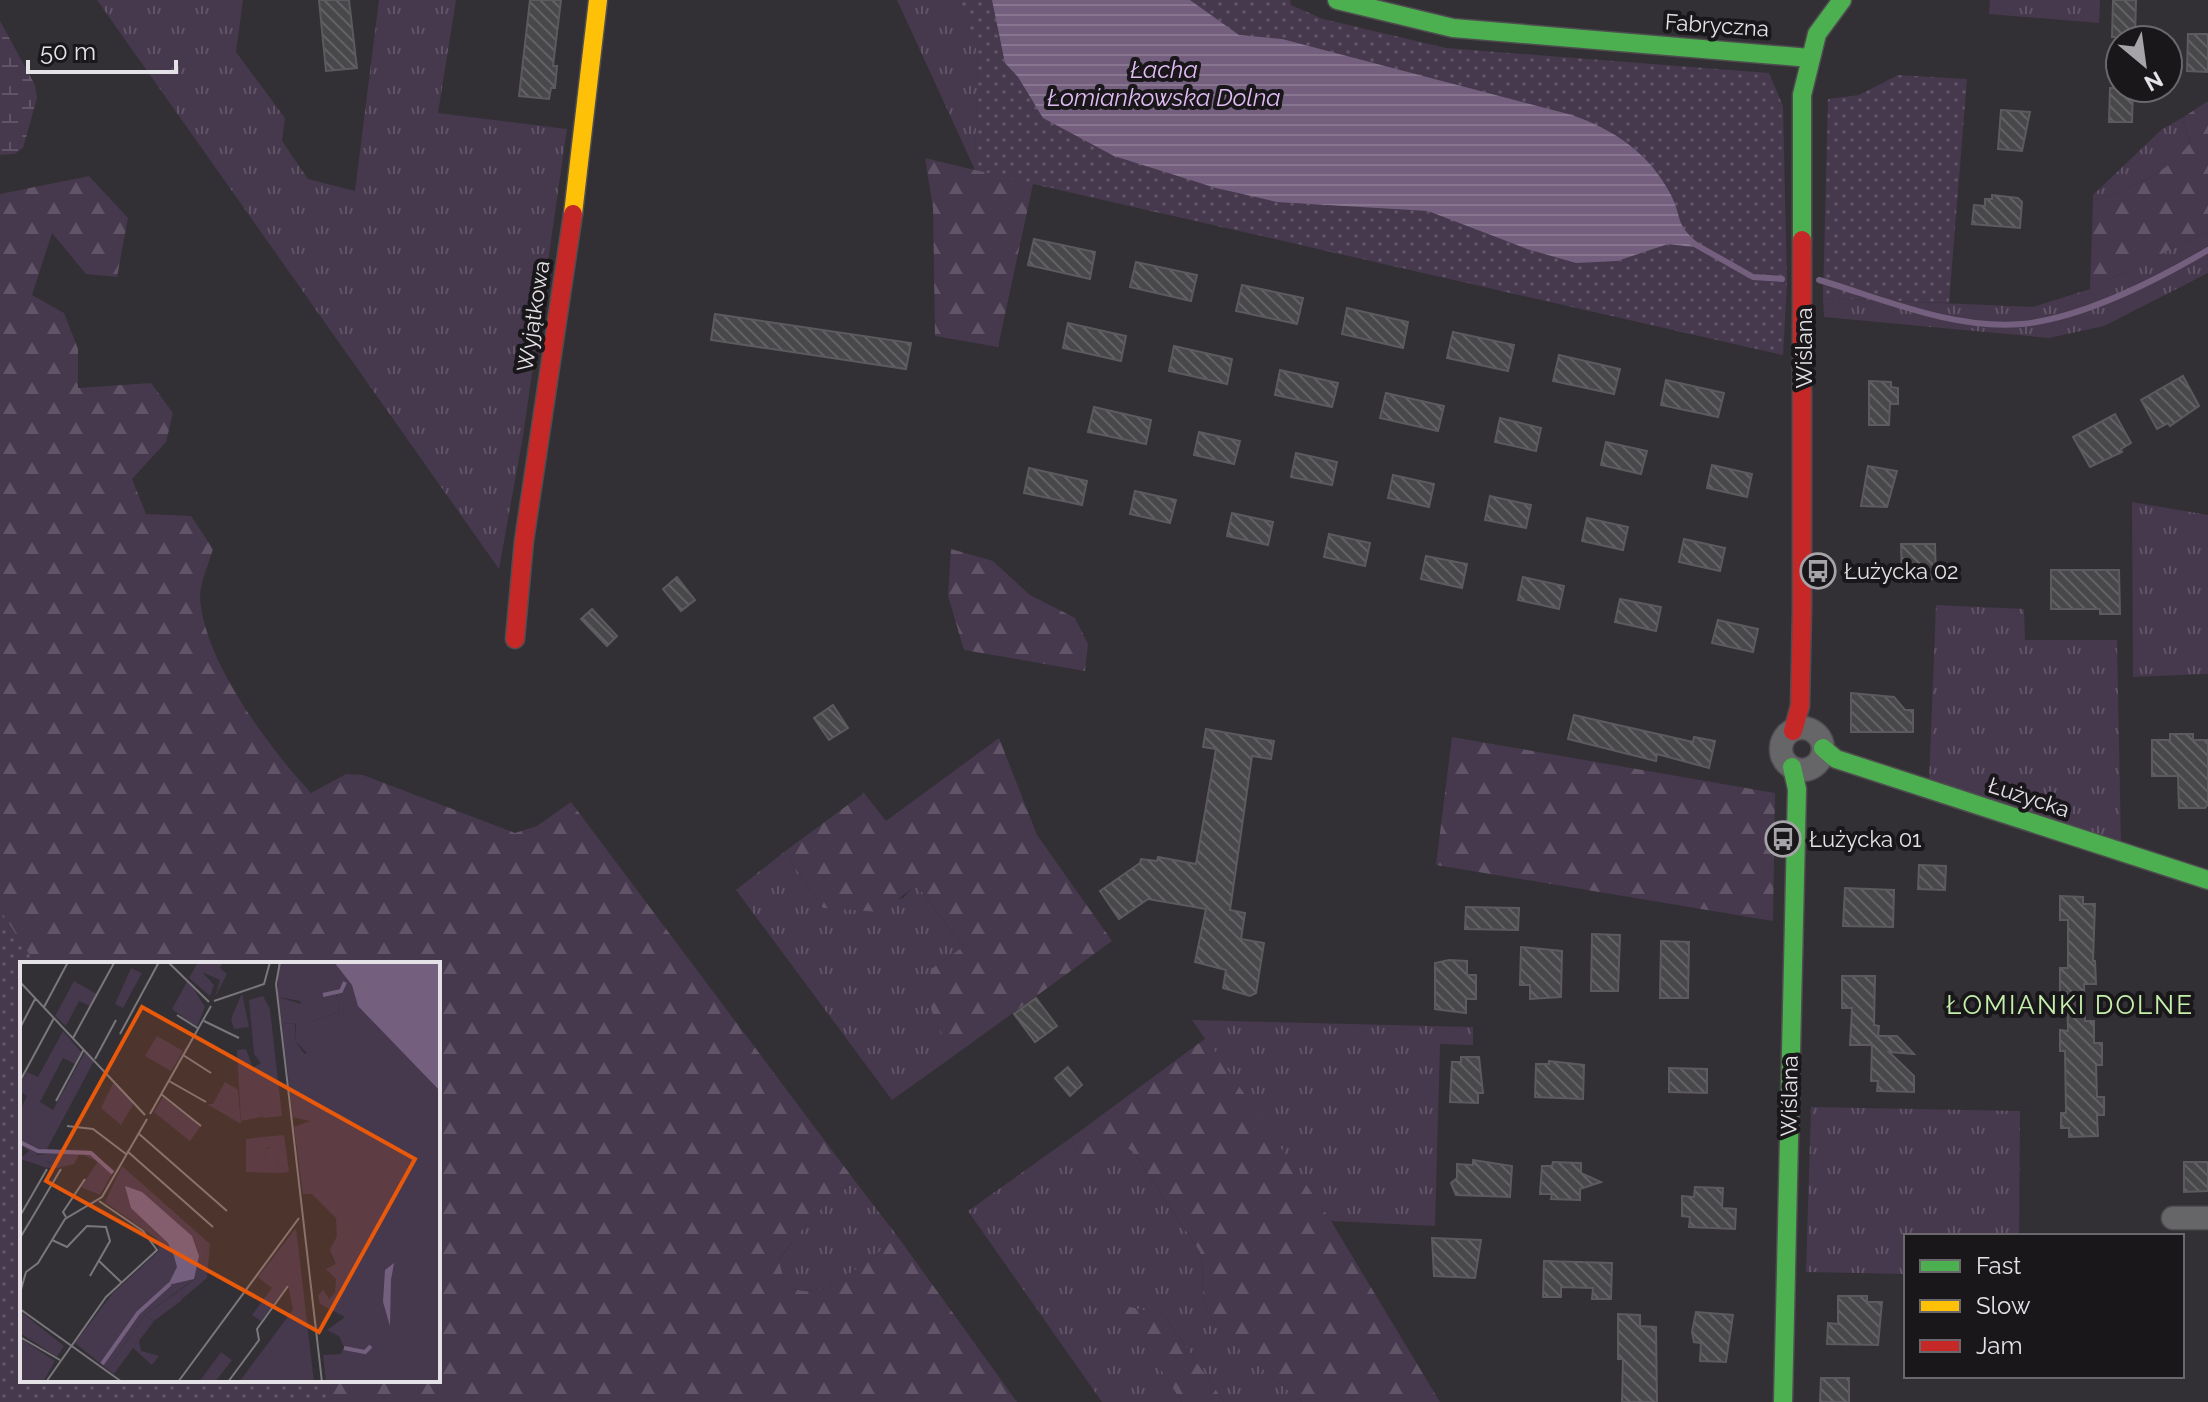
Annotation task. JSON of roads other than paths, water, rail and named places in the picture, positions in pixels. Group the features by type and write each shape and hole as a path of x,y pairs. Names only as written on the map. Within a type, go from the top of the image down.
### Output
{"street":[{"name":"Wyjątkowa","path":"515,639 524,541 564,290 598,0"},
{"name":"Fabryczna","path":"1337,0 1453,28 1810,58"},
{"name":"Wiślana","path":"1801,730 1802,95 1817,34 1842,0"},
{"path":"1801,730 1819,737 1816,761 1783,757 1782,745 1801,730"},
{"name":"Wiślana","path":"1783,1402 1797,789 1816,761"},
{"name":"Łużycka","path":"1816,761 2208,880"},
{"path":"2173,1218 2208,1218"}],"water":[{"name":"Łacha Łomiankowska Dolna","path":"992,0 1190,0 1239,35 1282,39 1572,115 1617,136 1653,167 1671,195 1682,225 1697,242 1694,247 1668,244 1617,261 1576,263 1527,249 1428,211 1277,202 1216,188 1114,156 1043,118 1018,77 1005,63"}],"waterway":[{"path":"1691,242 1753,277 1782,279"},
{"path":"1819,280 1945,318 1996,325 2022,324 2094,306 2143,285 2208,250"}],"place":[{"name":"Łużycka 02","path":"1818,571"},
{"name":"Łużycka 01","path":"1783,839"}],"district":[{"name":"ŁOMIANKI DOLNE","path":"2070,1005"}]}
